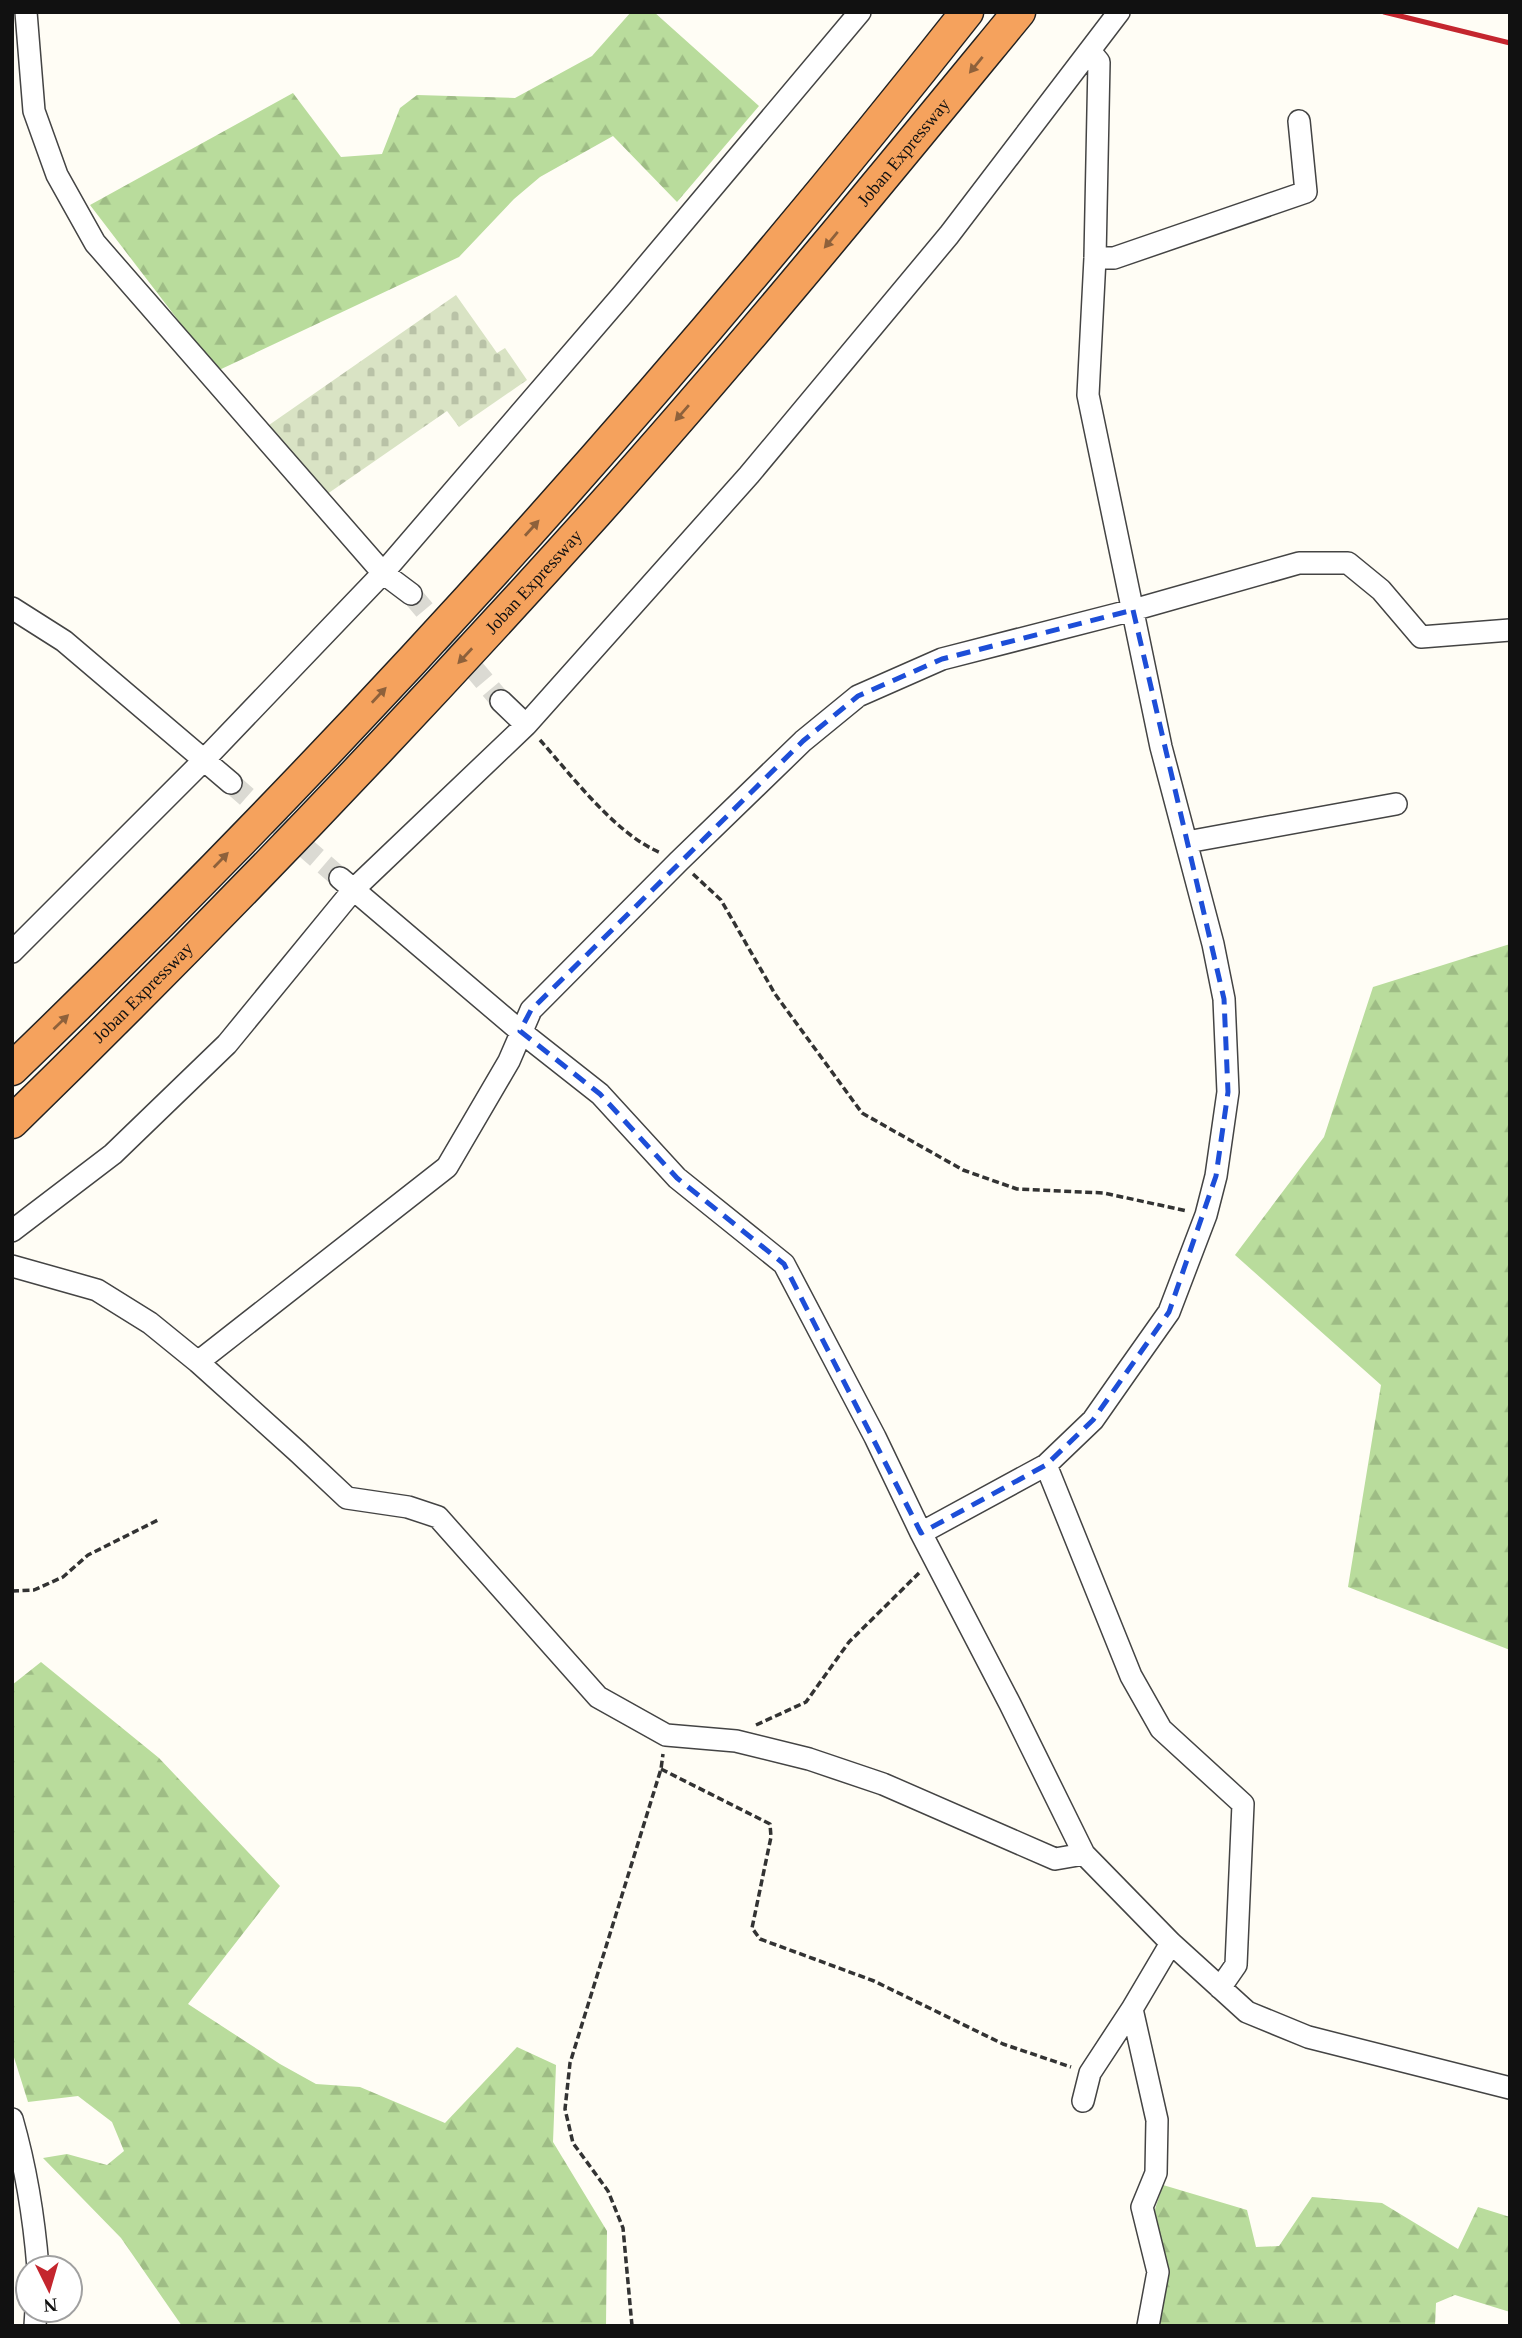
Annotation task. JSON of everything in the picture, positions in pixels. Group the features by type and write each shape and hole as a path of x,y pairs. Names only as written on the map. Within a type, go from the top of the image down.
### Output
{"highway":[{"name":"Joban Expressway","path":"12,1069 280,800 451,619 775,249 968,12"},
{"name":"Joban Expressway","path":"12,1122 307,826 598,510 801,276 1019,12"}],"street":[{"path":"26,12 34,111 57,175 94,243 383,573 411,594"},
{"path":"12,952 204,760 383,573 623,294 860,12"},
{"path":"12,1231 113,1154 227,1044 347,883 526,725 749,475 949,235 1119,12"},
{"path":"921,1533 1046,1465 1093,1420 1169,1312 1206,1215 1216,1176 1228,1093 1224,999 1187,842 1161,747 1088,395 1095,258 1099,62 1090,51"},
{"path":"1095,258 1114,258 1306,192 1298,121"},
{"path":"198,1362 447,1167 509,1060 531,1010 803,741 859,696 942,659 1133,610 1299,563 1348,564 1381,590 1421,637 1510,631"},
{"path":"12,608 64,641 231,783"},
{"path":"501,701 526,725"},
{"path":"1187,842 1396,804"},
{"path":"347,883 520,1031 600,1094 677,1178 784,1264 875,1437 1084,1854 1171,1943 1247,2012 1308,2036 1510,2088"},
{"path":"12,1266 97,1290 150,1323 198,1362 347,1498 408,1507 439,1517 598,1697 666,1735 736,1741 808,1759 883,1784 1055,1859 1084,1854"},
{"path":"1046,1465 1131,1676 1161,1729 1243,1804 1236,1965 1220,1988"},
{"path":"1083,2101 1090,2073 1171,1943"},
{"path":"1132,2009 1157,2120 1156,2173 1142,2207 1158,2272 1148,2326"},
{"path":"12,2119 24,2162 37,2254"}],"path":[{"path":"526,725 618,825 648,848 679,861 721,900 775,994 862,1114 963,1170 1017,1189 1104,1193 1206,1215"},
{"path":"12,1591 34,1590 63,1577 88,1555 158,1520"},
{"path":"736,1741 745,1731 806,1702 849,1642 919,1572 937,1563"},
{"path":"632,2326 623,2228 608,2191 573,2143 565,2109 570,2063 661,1769 666,1735"},
{"path":"661,1769 770,1824 771,1837 752,1928 760,1939 874,1981 1003,2044 1090,2073"}],"highlighted area":[{"path":"1133,610 1224,999 1228,1092 1216,1176 1169,1312 1093,1420 1046,1465 921,1533 784,1264 677,1178 600,1094 520,1031 531,1010 803,741 858,696 942,659"}],"green space":[{"path":"631,12 654,12 759,106 677,202 613,136 540,177 514,199 459,257 217,371 90,205 293,93 341,157 382,154 400,108 417,95 515,98 592,56"},
{"path":"456,295 497,353 505,348 527,380 459,427 447,411 320,499 269,425"},
{"path":"1510,944 1510,1650 1348,1587 1381,1385 1235,1255 1324,1137 1373,987"},
{"path":"41,1662 159,1758 280,1886 188,2004 280,2064 316,2084 360,2087 445,2123 517,2047 556,2065 553,2142 607,2231 606,2326 182,2326 121,2238 43,2158 67,2154 107,2165 124,2151 112,2122 78,2096 28,2102 12,2051 12,1685"},
{"path":"1163,2185 1247,2210 1256,2247 1279,2246 1312,2197 1382,2203 1458,2249 1478,2207 1510,2217 1510,2312 1455,2295 1436,2303 1435,2326 1155,2326 1164,2274 1154,2212"}],"tunnel":[{"path":"411,594 501,701"},
{"path":"231,783 340,878"}],"railway":[{"path":"1384,12 1510,43"}]}
